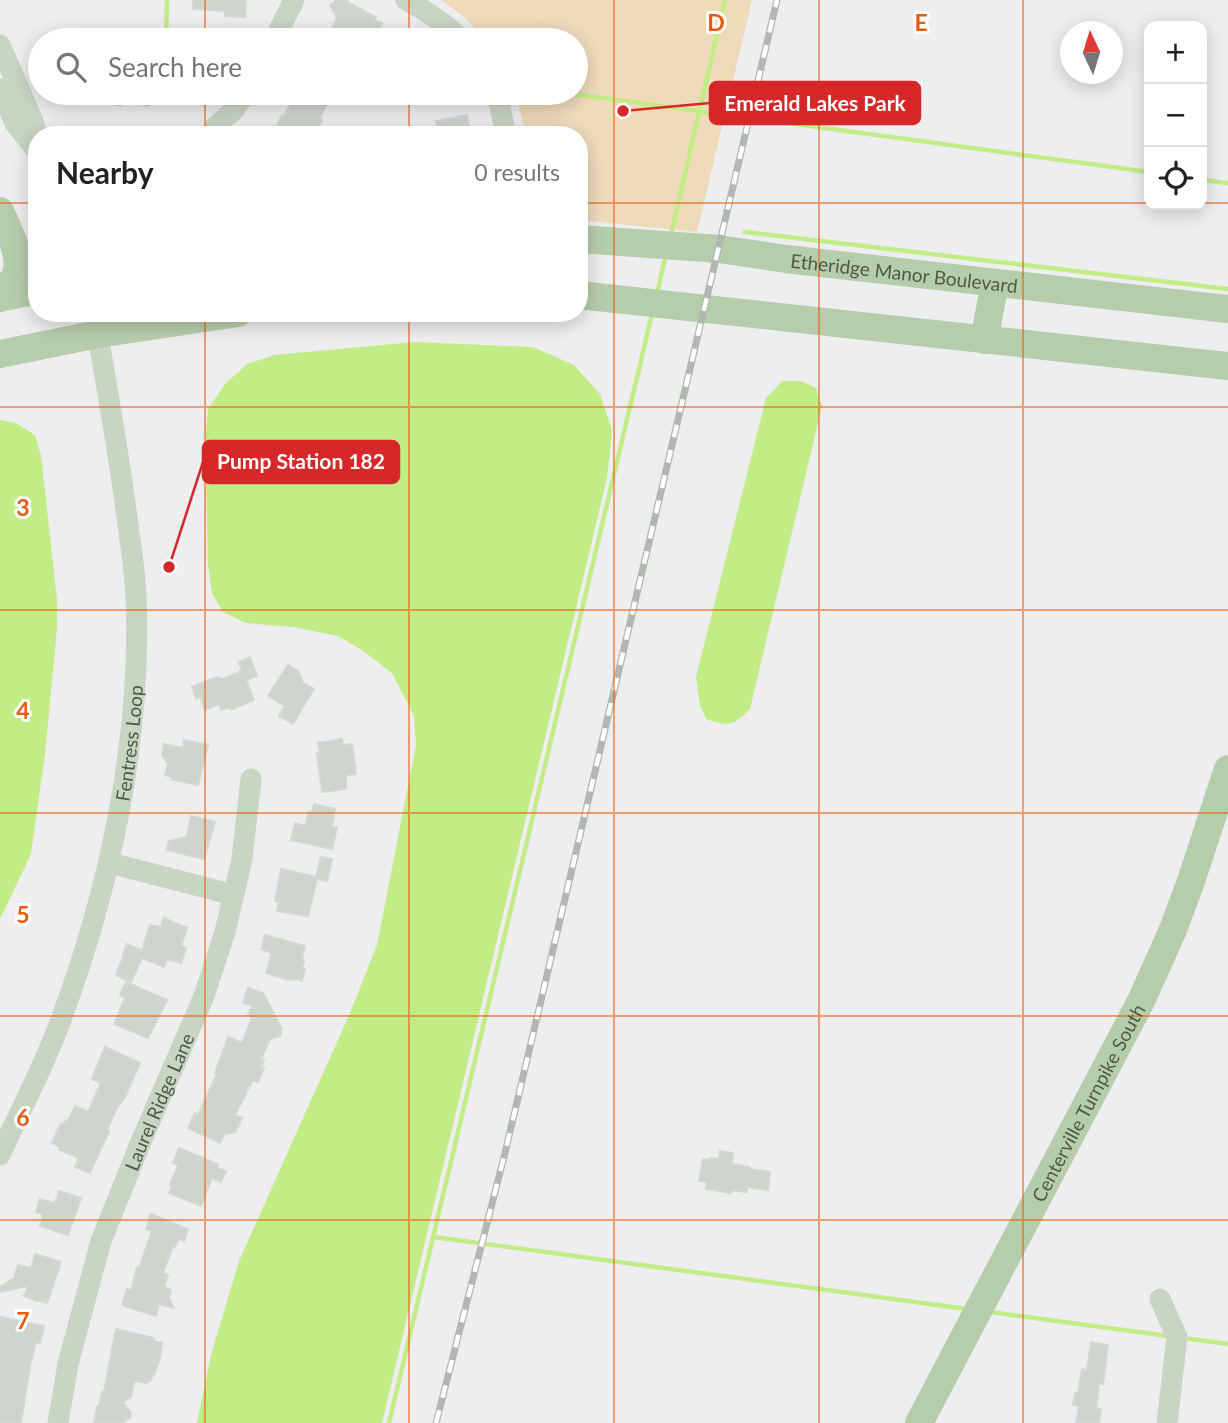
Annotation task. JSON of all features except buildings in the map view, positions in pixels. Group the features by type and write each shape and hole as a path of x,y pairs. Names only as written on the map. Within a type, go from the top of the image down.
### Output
{"main road":[{"path":"0,211 18,259 18,271 13,281 0,290"},
{"name":"Etheridge Manor Boulevard","path":"588,240 719,249 1228,309"},
{"path":"984,340 995,282"},
{"path":"0,298 28,292"},
{"path":"588,296 1228,366"},
{"path":"0,354 96,324 122,322"},
{"name":"Centerville Turnpike South","path":"919,1423 1140,1001 1172,932 1228,769"}],"street":[{"path":"280,28 294,0"},
{"path":"406,0 449,28"},
{"path":"0,45 34,126"},
{"path":"0,89 15,123 28,140"},
{"path":"216,126 238,105"},
{"path":"500,105 504,126"},
{"name":"Fentress Loop","path":"0,1155 57,1031 88,942 110,863 127,766 136,673 136,594 120,467 96,324"},
{"name":"Laurel Ridge Lane","path":"58,1423 68,1364 101,1241 204,996 225,932 242,859 251,779"},
{"path":"110,863 234,895"},
{"path":"1160,1299 1177,1337 1167,1423"}],"shaded area":[{"path":"441,0 752,0 697,232 588,221 588,126 523,126 518,105 588,105 588,28 475,28"},
{"path":"414,342 533,347 574,365 600,394 612,430 607,478 382,1423 197,1423 211,1355 239,1261 350,1013 377,945 416,745 414,716 392,673 362,650 338,636 293,627 246,623 223,612 212,593 208,564 205,442 208,409 225,384 247,364 274,355"},
{"path":"782,381 801,381 816,388 822,406 750,709 735,722 720,723 706,719 700,705 696,677 766,398"},
{"path":"0,420 16,423 35,435 41,455 57,600 57,629 45,754 31,854 0,919"}],"waterway":[{"path":"166,28 167,0"},
{"path":"671,234 725,0"},
{"path":"588,96 740,117"},
{"path":"759,119 1144,171"},
{"path":"1207,181 1228,183"},
{"path":"745,232 1228,289"},
{"path":"657,294 666,254"},
{"path":"389,1423 652,314"},
{"path":"434,1237 967,1309"},
{"path":"990,1312 1168,1336"},
{"path":"1184,1338 1228,1344"}],"railway":[{"path":"436,1423 505,1153 777,0"}],"place":[{"name":"Emerald Lakes Park","path":"623,111"},
{"name":"Pump Station 182","path":"169,567"}]}
